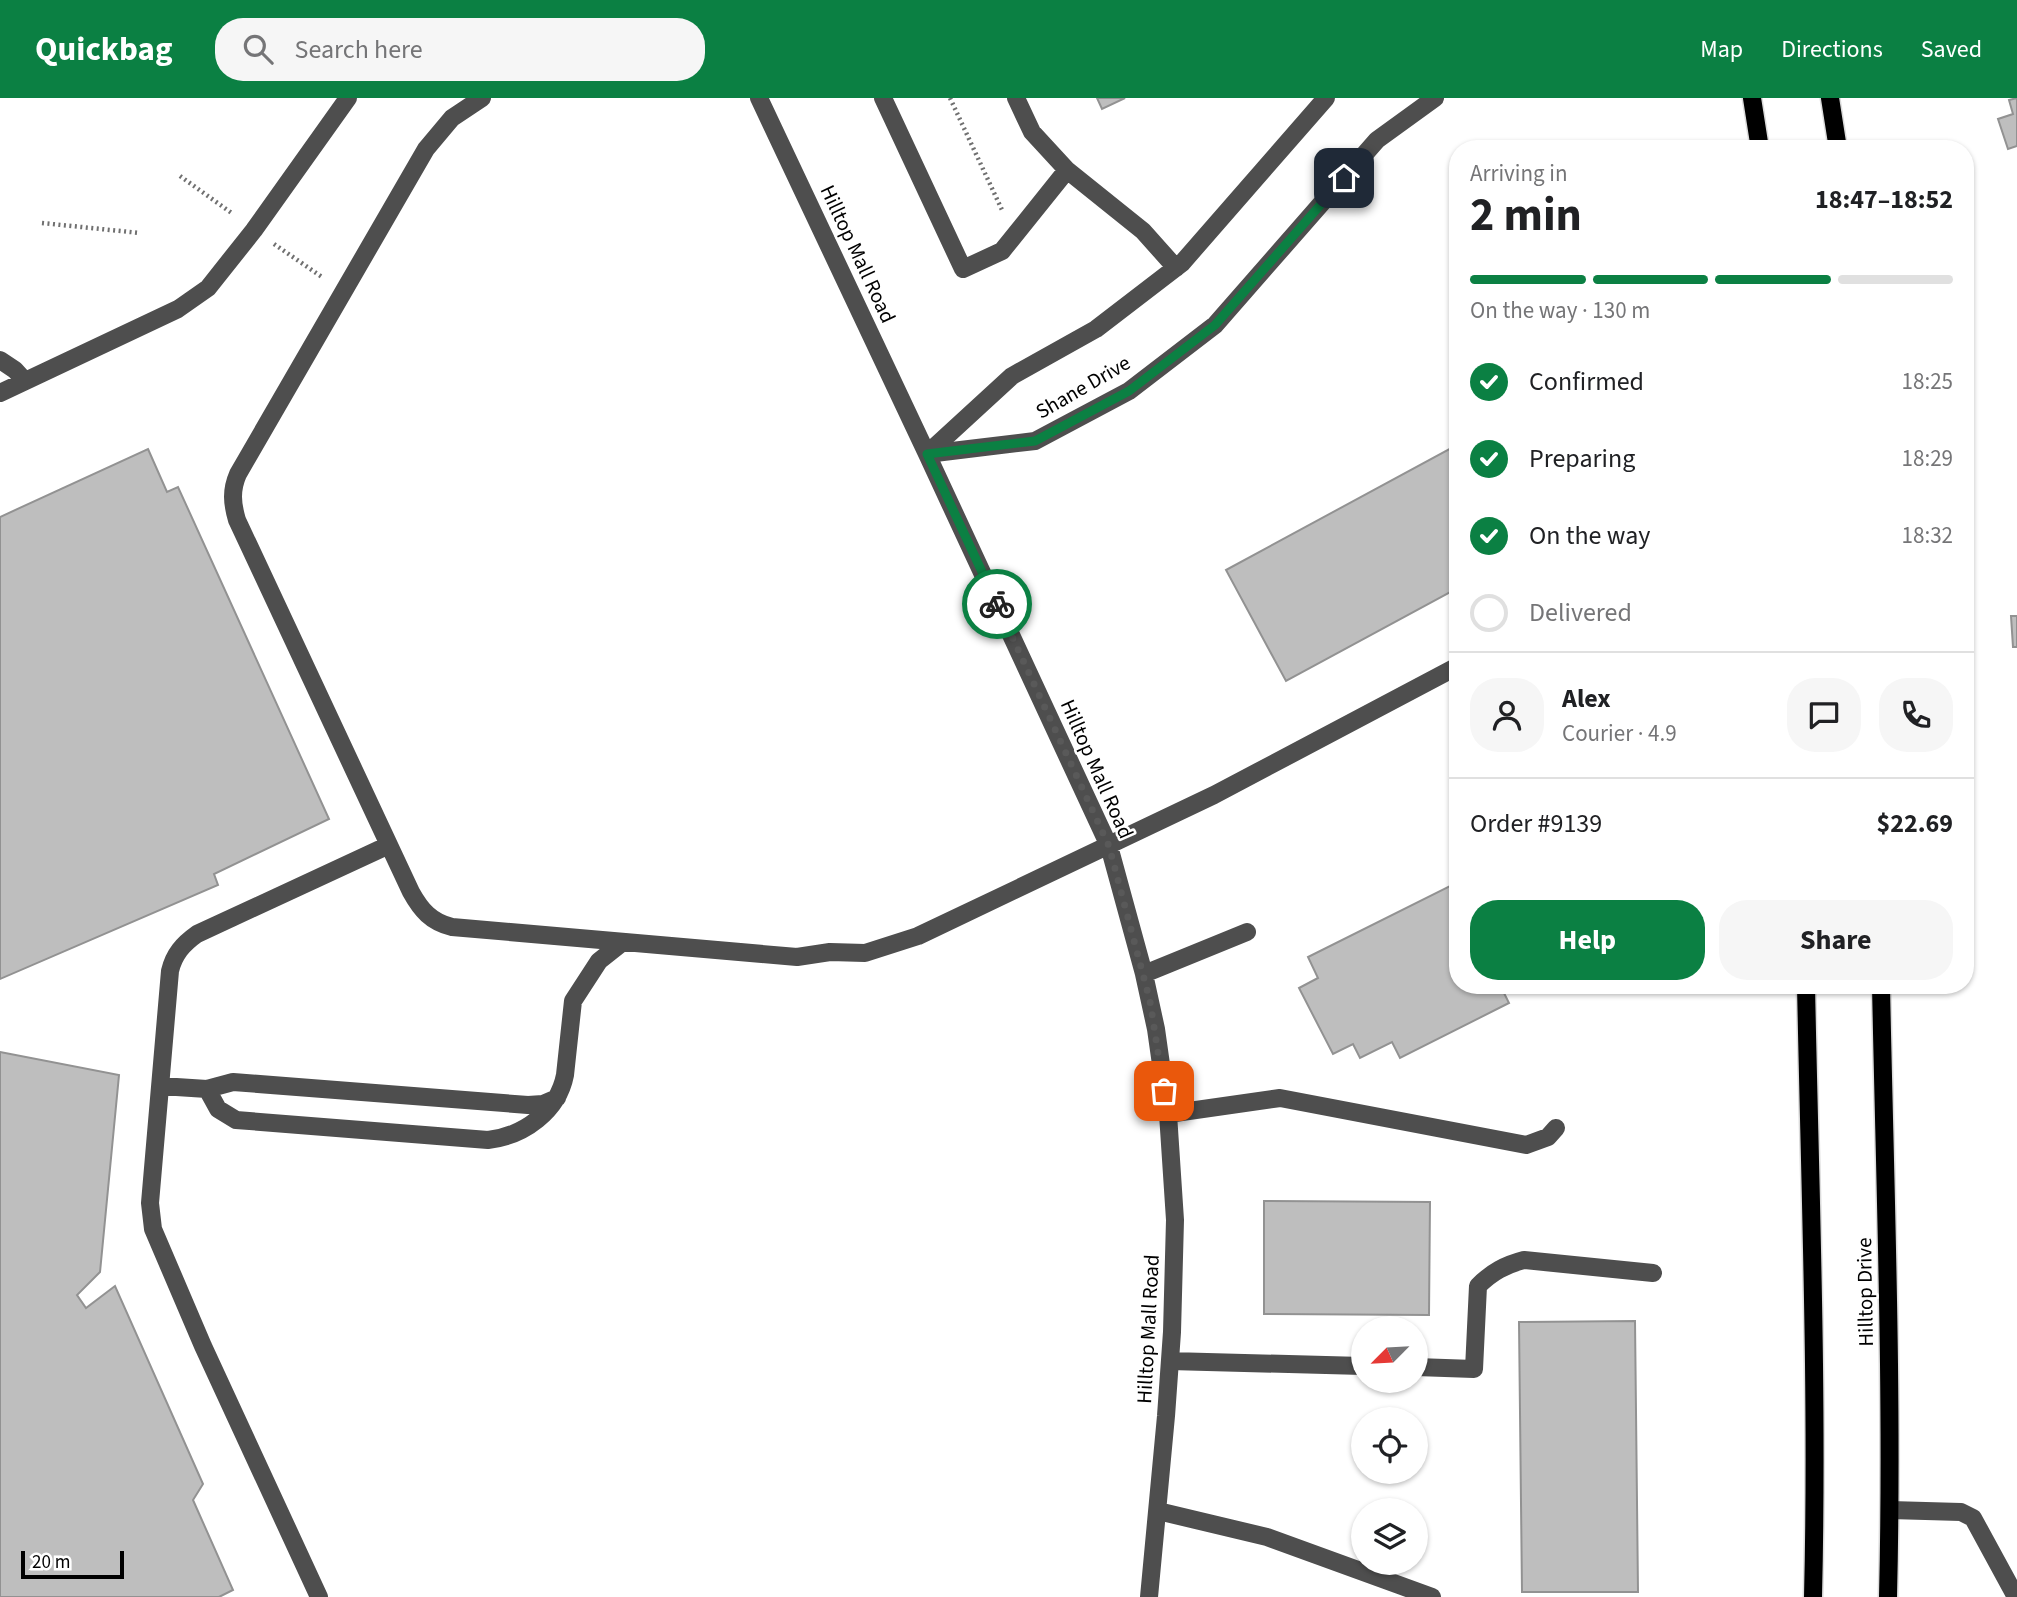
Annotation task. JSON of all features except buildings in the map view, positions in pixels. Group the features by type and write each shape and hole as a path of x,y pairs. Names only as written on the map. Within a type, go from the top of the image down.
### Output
{"main road":[{"path":"1752,98 1759,140"},
{"path":"1830,98 1837,140"},
{"path":"1806,994 1815,1454 1813,1597"},
{"name":"Hilltop Drive","path":"1881,994 1889,1342 1888,1597"}],"street":[{"path":"0,393 178,309 208,288 254,230 348,98"},
{"path":"482,98 452,118 426,149 238,474 232,496 237,520 389,845 419,906 433,920 443,925 797,957 830,952 865,953 918,936 1109,846 1214,795 1449,671"},
{"name":"Hilltop Mall Road","path":"759,98 1109,846 1144,974 1156,1029 1168,1114 1175,1220 1170,1361 1149,1597"},
{"path":"883,98 963,269 1002,251 1067,170"},
{"path":"1016,98 1032,132 1067,170 1143,231 1176,268"},
{"name":"Shane Drive","path":"927,454 1012,376 1096,329 1182,263 1326,98"},
{"name":"Shane Drive","path":"927,454 1035,441 1129,391 1215,325 1377,140 1435,98"},
{"path":"0,360 25,381"},
{"path":"319,1597 203,1346 153,1229 150,1203 170,971 182,946 206,929 389,845"},
{"path":"1144,974 1247,932"},
{"path":"207,1089 218,1109 236,1120 501,1139 526,1128 557,1098 565,1075 573,1001 599,961 623,942"},
{"path":"161,1086 207,1089 233,1082 528,1105 543,1104 557,1098"},
{"path":"1168,1114 1280,1098 1526,1145 1549,1137 1556,1128"},
{"path":"1428,1367 1474,1369 1478,1286 1490,1274 1506,1265 1524,1260 1653,1273"},
{"path":"1170,1361 1351,1366"},
{"path":"1890,1510 1961,1511 1973,1518 2016,1597"},
{"path":"1158,1511 1268,1537 1432,1597"}],"path":[{"path":"950,98 1003,211"},
{"path":"180,176 343,292"},
{"path":"42,223 140,233"}],"way so far":[{"path":"997,604 1109,846 1144,974 1156,1029 1164,1091"}],"route":[{"path":"997,604 927,454 1035,441 1129,391 1215,325 1344,178"}]}
